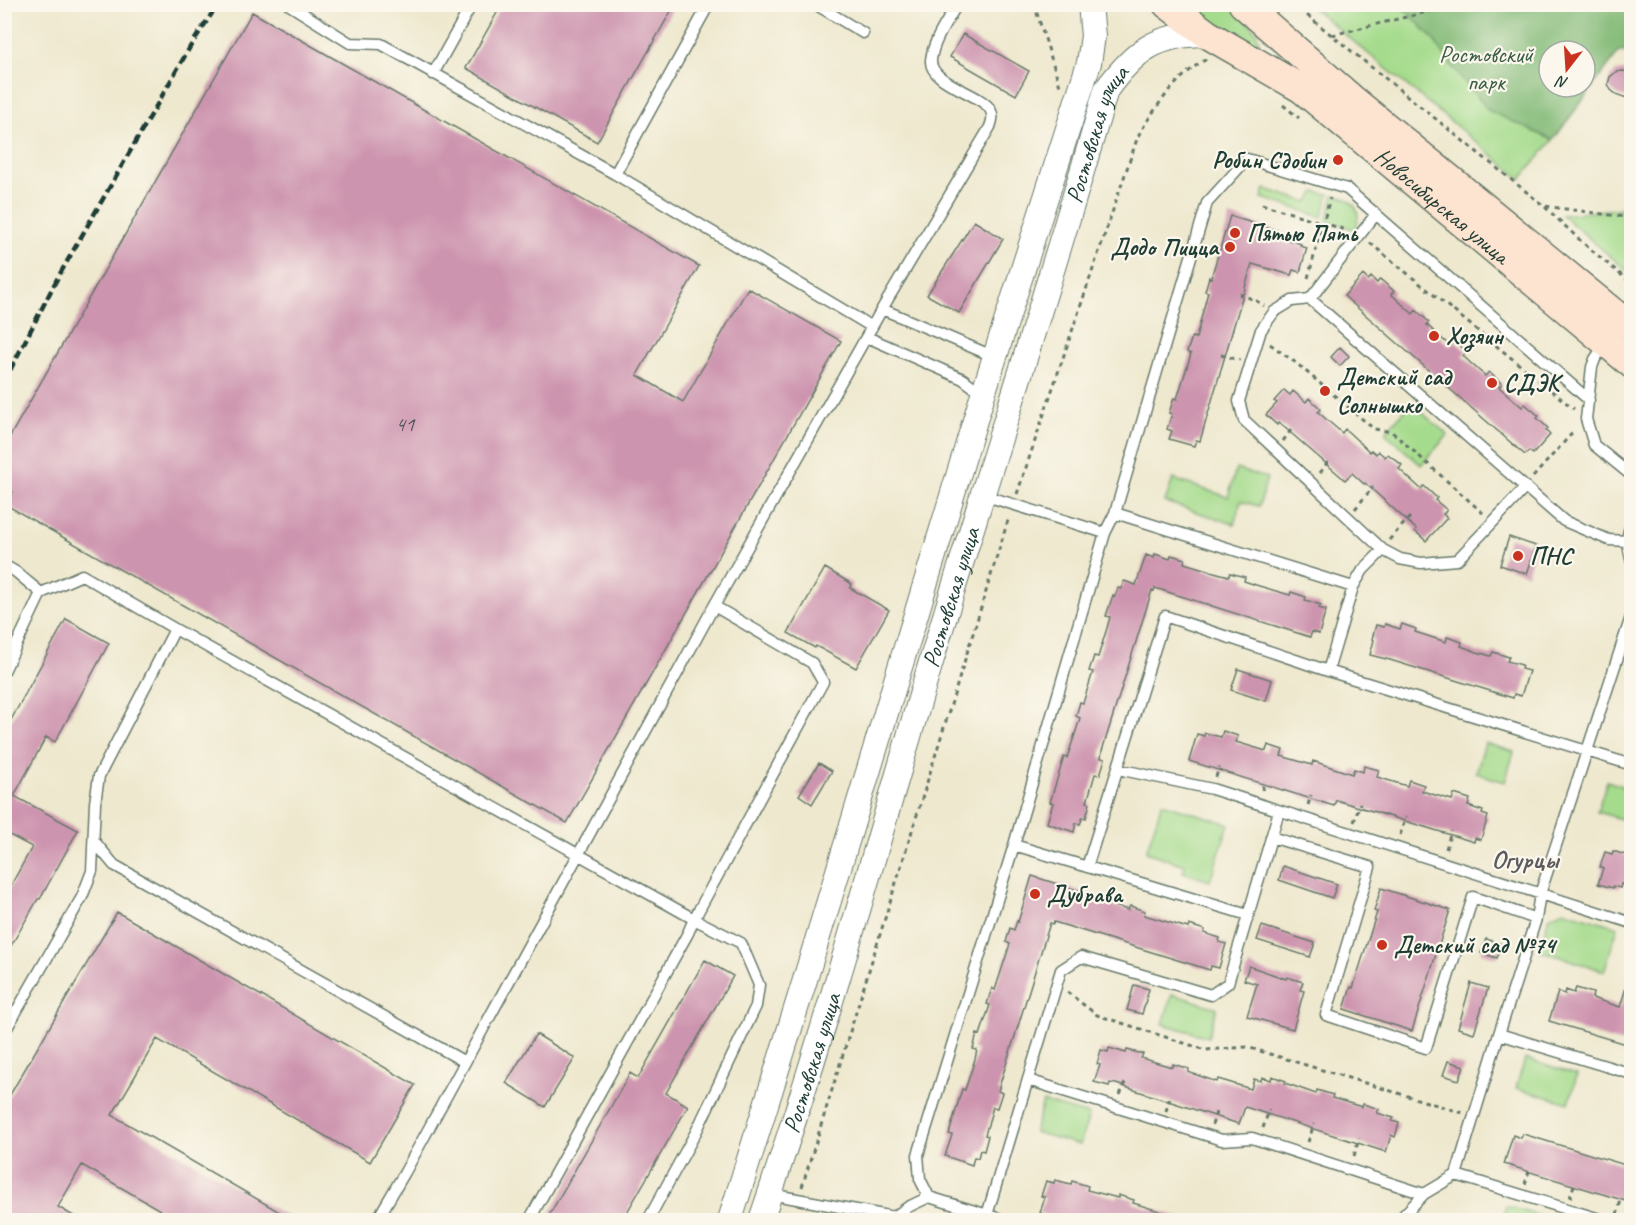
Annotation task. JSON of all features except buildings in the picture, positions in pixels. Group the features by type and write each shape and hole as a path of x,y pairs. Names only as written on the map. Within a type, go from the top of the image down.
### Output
{"main road":[{"name":"Новосибирская улица","path":"1167,4 1207,34 1302,89 1621,331"},
{"name":"Новосибирская улица","path":"1243,4 1621,331 1632,364"},
{"path":"1246,57 1257,57 1266,50 1271,37 1268,27"}],"street":[{"name":"Ростовская улица","path":"730,1221 954,487 1089,63 1093,36 1090,4"},
{"name":"Ростовская улица","path":"761,1221 833,992 1106,90 1120,71 1138,53 1151,45 1185,34 1207,34"},
{"path":"954,487 982,495"}],"lane":[{"path":"288,4 350,43 381,44 615,174 869,332 963,380 983,394"},
{"path":"433,74 472,4"},
{"path":"615,174 709,4"},
{"path":"815,4 863,33"},
{"path":"377,1221 714,606 882,309 990,127 993,116 989,107 937,76 930,63 933,48 957,4"},
{"path":"929,1197 920,1179 918,1155 1014,845 1105,533 1115,513 1207,203 1247,159 1347,189 1589,400"},
{"path":"1376,214 1306,300 1292,302 1274,312 1261,330 1239,401 1244,420 1382,549 1400,559 1421,563 1457,561 1525,487"},
{"path":"1306,300 1564,521 1609,540 1627,541"},
{"path":"882,309 995,357"},
{"path":"1621,331 1595,359 1589,382 1586,419 1594,445 1632,476"},
{"path":"982,495 1105,533"},
{"path":"1115,513 1353,587"},
{"path":"1632,524 1629,527 1627,541 1632,563"},
{"path":"1328,671 1353,587 1363,570 1382,549"},
{"path":"4,565 16,572 41,594"},
{"path":"4,671 41,594 82,575 694,919 741,943 759,985 756,1006 696,1132 648,1221"},
{"path":"531,1221 531,1217 823,682 812,663 714,606"},
{"path":"1399,1221 1424,1194 1456,1175 1536,919 1540,894 1632,615"},
{"path":"1087,867 1165,616 1328,671 1632,765"},
{"path":"4,1032 82,897 92,871 94,803 99,776 175,629"},
{"path":"1118,769 1212,789 1632,923"},
{"path":"987,1215 1061,970 1081,957 1211,995 1228,983 1279,811"},
{"path":"1271,837 1370,867 1326,1015 1426,1048 1473,897 1536,919"},
{"path":"94,841 114,865 465,1062"},
{"path":"1014,845 1248,915"},
{"path":"1499,1034 1632,1074"},
{"path":"1028,1080 1222,1140 1252,1138 1259,1140 1424,1194"},
{"path":"1456,1175 1603,1221"},
{"path":"770,1194 894,1217 929,1197 1004,1221"}],"path":[{"path":"1293,4 1544,206 1632,284"},
{"path":"1332,35 1435,10 1471,4"},
{"path":"792,1221 1013,505 1134,146 1151,113 1173,86 1200,62"},
{"path":"1306,300 1331,196"},
{"path":"1262,204 1360,235 1586,419 1525,487"},
{"path":"1544,206 1632,218"},
{"path":"1239,294 1255,300 1274,312"},
{"path":"1259,336 1296,363 1374,429 1392,432 1493,522"},
{"path":"1221,355 1251,363"},
{"path":"1348,517 1373,487"},
{"path":"1382,549 1410,517"},
{"path":"1351,833 1360,803"},
{"path":"1396,848 1406,817"},
{"path":"1442,862 1451,831"},
{"path":"1056,985 1097,1015 1206,1050 1246,1047 1474,1116"},
{"path":"1259,1140 1269,1110"},
{"path":"1305,1155 1314,1124"},
{"path":"1350,1170 1359,1138"},
{"path":"1615,1221 1621,1200"}],"green space":[{"path":"1180,5 1233,5 1254,30 1259,48 1255,50"},
{"name":"Ростовский парк","path":"1309,5 1631,5 1631,53 1619,51 1597,81 1597,39 1537,39 1537,99 1583,99 1521,179"},
{"path":"1397,5 1631,5 1631,53 1619,51 1597,81 1597,39 1537,39 1537,99 1583,99 1553,140 1489,111 1454,69 1433,39 1409,13"},
{"path":"1265,189 1308,202 1315,192 1329,194 1322,217 1262,198"},
{"path":"1334,195 1347,199 1355,206 1358,217 1355,230 1327,220"},
{"path":"1631,207 1631,274 1562,215"},
{"path":"1411,403 1448,435 1421,465 1385,433"},
{"path":"1236,469 1267,478 1259,506 1241,501 1234,524 1165,502 1173,479 1228,497"},
{"path":"1485,743 1514,752 1505,782 1476,773"},
{"path":"1607,781 1631,789 1631,822 1597,812"},
{"path":"1162,803 1229,824 1210,881 1183,872 1185,865 1146,852"},
{"path":"1563,910 1618,927 1604,971 1539,950 1549,917"},
{"path":"1172,994 1217,1008 1208,1037 1163,1024"},
{"path":"1525,1059 1577,1075 1569,1103 1516,1088"},
{"path":"1043,1102 1089,1115 1080,1145 1034,1132"},
{"path":"1506,1206 1550,1219 1550,1220 1502,1220"}],"railway":[{"path":"4,382 57,279 190,47 218,4"}],"place":[{"name":"Робин Сдобин","path":"1338,160"},
{"name":"Пятью Пять","path":"1235,233"},
{"name":"Додо Пицца","path":"1230,247"},
{"name":"Хозяин","path":"1434,336"},
{"name":"СДЭК","path":"1492,383"},
{"name":"Детский сад Солнышко","path":"1325,391"},
{"name":"ПНС","path":"1518,556"},
{"name":"Дубрава","path":"1035,894"},
{"name":"Детский сад №74","path":"1382,945"}],"district":[{"name":"Огурцы","path":"1525,859"}]}
